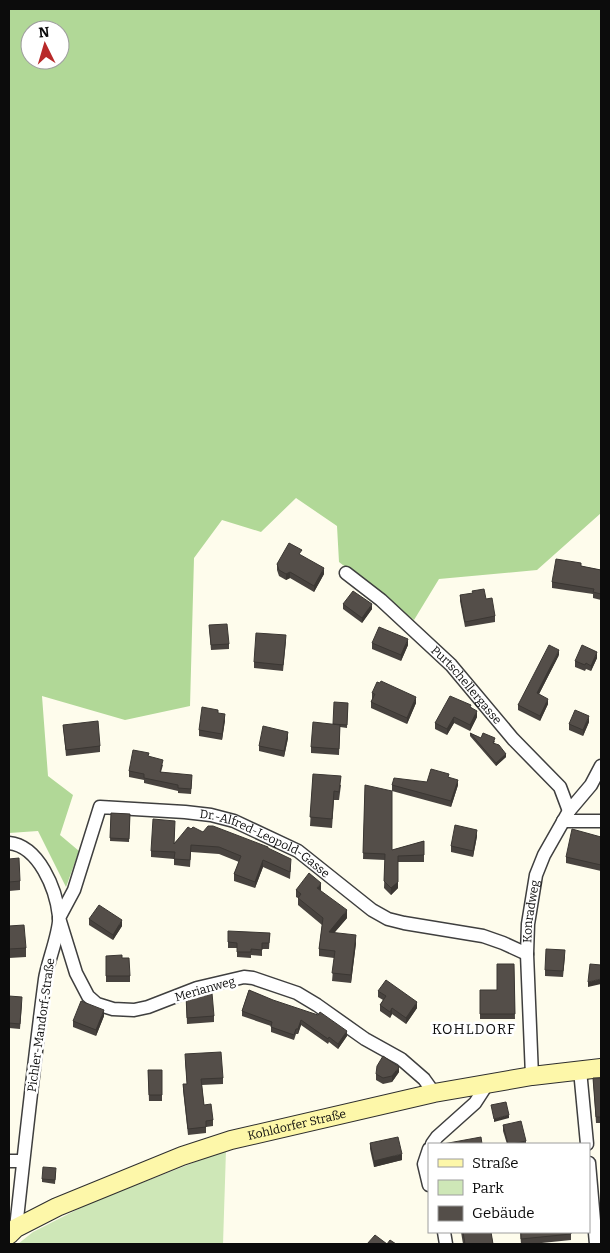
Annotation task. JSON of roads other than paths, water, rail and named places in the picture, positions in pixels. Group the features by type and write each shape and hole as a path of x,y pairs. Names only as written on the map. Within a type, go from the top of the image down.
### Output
{"street":[{"name":"Purtschellergasse","path":"346,573 381,600 451,665 513,739 560,787 566,816"},
{"name":"Konradweg","path":"532,1076 526,954 528,924 536,875 544,855 566,816 591,785 601,766"},
{"name":"Dr.-Alfred-Leopold-Gasse","path":"60,918 74,890 100,807 185,812 211,815 234,821 291,847 372,910 388,919 404,924 483,936 503,942 526,954"},
{"path":"566,816 601,821"},
{"name":"Pichler-Mandorf-Straße","path":"9,843 18,844 29,852 40,865 51,885 60,918 45,976 13,1232"},
{"name":"Merianweg","path":"60,918 76,973 88,996 97,1004 113,1009 134,1010 197,988 244,977 253,978 297,993 317,1005 365,1039 401,1059 424,1079 434,1093"},
{"name":"Kohldorfer Straße","path":"13,1232 57,1207 182,1156 231,1140 434,1093 532,1076 601,1068"},
{"path":"580,1070 587,1143"},
{"path":"433,1143 475,1103 488,1083"},
{"path":"428,1152 424,1164 428,1181"},
{"path":"9,1161 22,1161"},
{"path":"590,1175 596,1244"}],"district":[{"name":"KOHLDORF","path":"474,1029"}]}
